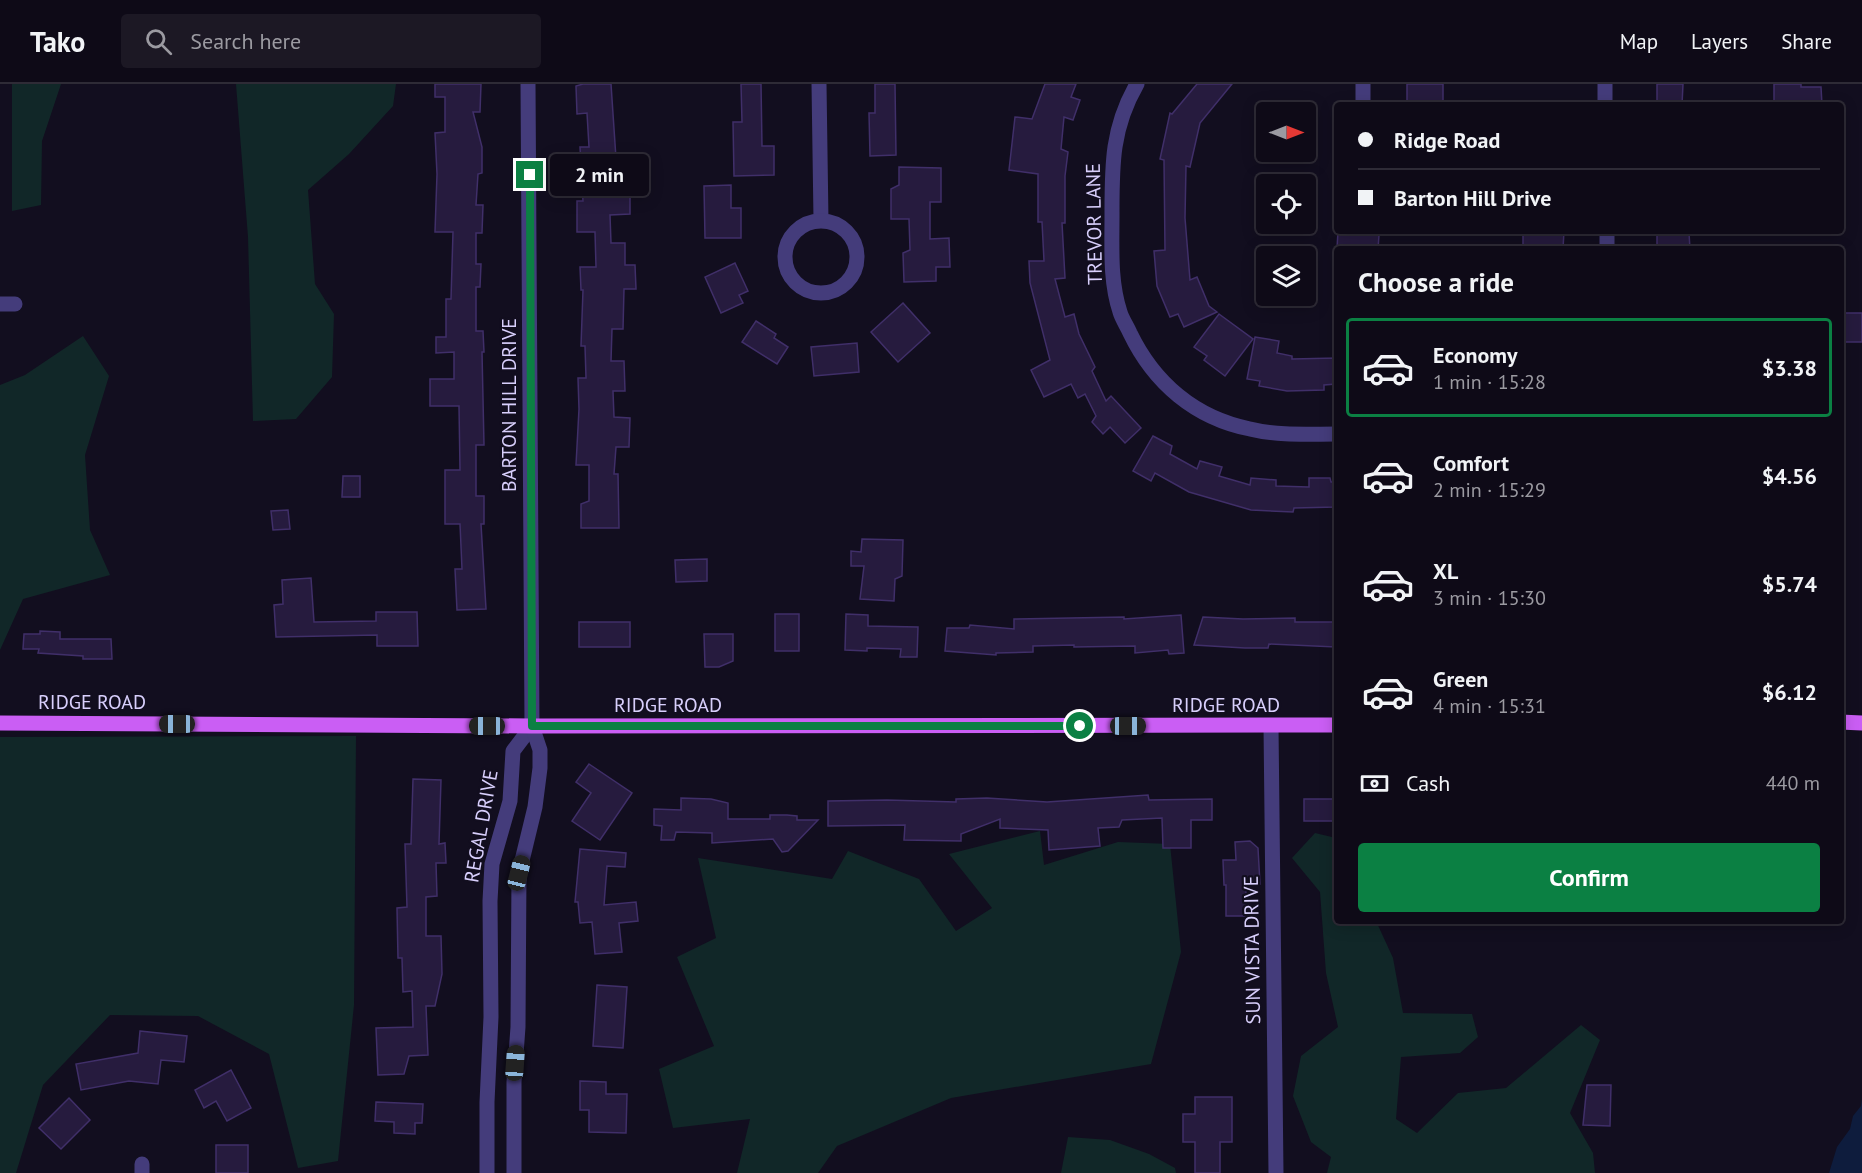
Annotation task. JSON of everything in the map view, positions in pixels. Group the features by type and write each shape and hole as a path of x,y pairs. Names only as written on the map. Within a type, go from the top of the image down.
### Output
{"main road":[{"path":"1844,722 1862,723"},
{"name":"RIDGE ROAD","path":"0,723 532,726 1334,725"}],"street":[{"name":"BARTON HILL DRIVE","path":"528,84 532,726"},
{"path":"819,84 821,220"},
{"name":"TREVOR LANE","path":"1137,84 1122,117 1114,145 1112,253 1114,284 1120,314 1140,355 1181,399 1220,421 1250,430 1280,434 1334,434"},
{"path":"1363,84 1363,102"},
{"path":"1605,84 1605,102"},
{"path":"821,220 842,227 850,235 857,257 855,268 842,287 821,294 797,285 789,275 784,263 784,250 789,238 797,228 808,222 821,220"},
{"path":"514,1173 519,873 535,807 540,768 540,750 532,726"},
{"name":"REGAL DRIVE","path":"487,1173 487,1102 491,1017 489,901 492,864 510,801 513,752 532,726"},
{"name":"SUN VISTA DRIVE","path":"1271,726 1276,1173"},
{"path":"490,960 518,959"}],"green space":[{"path":"12,84 61,84 42,141 41,205 12,211"},
{"path":"236,84 396,84 393,106 349,154 308,190 315,284 334,314 332,377 296,419 253,421 248,237"},
{"path":"83,336 109,376 85,455 90,530 110,575 23,599 0,650 0,385 25,375"},
{"path":"356,736 354,1005 338,1161 298,1168 269,1054 198,1016 110,1015 43,1085 16,1173 0,1173 0,737"},
{"path":"1040,831 1044,865 1118,842 1170,844 1181,952 1151,1064 951,1098 837,1146 818,1173 737,1173 750,1119 673,1128 659,1069 714,1046 677,957 716,938 698,858 832,879 848,851 919,879 956,931 992,908 949,854"},
{"path":"1315,833 1334,838 1334,924 1377,924 1393,958 1403,1013 1472,1014 1478,1037 1460,1053 1401,1057 1396,1119 1417,1133 1458,1093 1506,1088 1581,1025 1600,1040 1570,1113 1593,1153 1595,1173 1327,1173 1331,1157 1311,1142 1293,1096 1301,1056 1338,1027 1326,973 1320,892 1292,858"},
{"path":"1068,1137 1110,1140 1149,1154 1175,1168 1176,1173 1061,1173"}],"water":[{"path":"1862,1099 1862,1173 1829,1173 1837,1147 1850,1129 1853,1116 1861,1106"}],"building":[{"path":"435,84 481,84 480,112 473,112 482,147 482,173 478,174 476,205 483,205 482,233 476,233 476,264 481,264 480,287 476,287 476,331 483,331 484,445 476,445 476,496 484,496 484,524 481,524 486,609 457,610 455,569 462,569 460,524 445,524 445,470 460,470 459,406 430,406 430,379 454,379 454,352 436,353 436,337 446,337 446,299 451,299 453,232 435,232 437,174 435,133 445,132 445,97 435,97"},
{"path":"611,84 618,188 630,188 630,214 610,215 611,243 625,243 625,265 635,265 636,289 624,289 623,329 612,329 611,361 624,361 625,391 613,391 614,417 630,418 629,447 616,447 614,474 618,474 619,528 581,528 581,504 589,501 589,465 576,465 578,378 586,378 585,346 581,346 583,290 581,290 580,267 596,267 595,232 577,232 577,201 583,201 580,147 589,147 587,113 577,114 576,86"},
{"path":"741,84 761,84 762,146 774,146 774,175 734,176 733,122 742,122"},
{"path":"875,84 895,84 896,155 870,156 869,113 875,113"},
{"path":"1045,84 1076,84 1071,97 1080,100 1073,120 1064,117 1061,149 1068,152 1065,176 1065,223 1062,223 1065,278 1055,279 1065,317 1074,314 1079,334 1095,367 1092,371 1106,401 1111,396 1141,428 1125,443 1110,427 1103,434 1092,422 1096,416 1085,394 1078,398 1071,384 1044,397 1031,370 1050,360 1030,283 1029,261 1044,261 1042,222 1038,222 1038,174 1009,170 1015,117 1032,119"},
{"path":"1197,84 1232,84 1200,123 1190,167 1186,166 1185,218 1190,280 1197,277 1209,306 1217,312 1184,327 1178,314 1170,317 1157,286 1154,251 1165,250 1164,160 1160,159 1170,113 1172,114"},
{"path":"1407,84 1443,84 1443,102 1407,102"},
{"path":"1657,84 1683,84 1682,102 1657,102"},
{"path":"1774,84 1821,87 1822,102 1774,102"},
{"path":"899,167 941,168 941,202 930,202 930,239 949,238 950,267 936,267 936,281 904,282 903,253 910,250 909,219 891,219 891,189 899,185"},
{"path":"731,185 731,208 741,208 741,238 705,238 704,186"},
{"path":"1338,234 1379,235 1378,246 1337,246"},
{"path":"1523,234 1564,234 1563,246 1523,246"},
{"path":"1657,234 1689,234 1690,246 1657,246"},
{"path":"735,263 748,291 739,295 743,303 721,313 705,277"},
{"path":"903,303 930,333 898,362 871,332"},
{"path":"1844,313 1862,313 1862,342 1844,342"},
{"path":"1219,314 1253,339 1225,376 1204,360 1207,356 1194,347"},
{"path":"756,321 776,334 774,338 788,347 777,364 742,342"},
{"path":"1255,337 1279,341 1277,353 1292,356 1292,359 1334,358 1334,384 1324,385 1324,390 1287,391 1259,386 1260,381 1247,379"},
{"path":"857,343 859,372 814,376 811,347"},
{"path":"1153,436 1172,446 1170,454 1197,469 1200,461 1222,467 1219,476 1250,485 1251,478 1276,480 1276,486 1309,487 1309,478 1330,478 1331,482 1334,482 1334,507 1294,508 1293,512 1251,510 1189,492 1155,473 1151,481 1133,471"},
{"path":"343,476 360,476 360,497 342,497"},
{"path":"288,510 290,529 273,530 271,511"},
{"path":"862,539 903,540 902,576 895,579 894,601 860,599 864,566 851,566 851,551 861,552"},
{"path":"707,559 707,581 676,582 675,560"},
{"path":"311,578 314,622 376,621 376,612 417,612 418,646 377,646 377,635 276,637 274,605 283,604 282,580"},
{"path":"775,614 799,614 799,651 775,651"},
{"path":"846,614 868,615 868,626 918,627 917,657 900,657 901,649 845,650"},
{"path":"1181,615 1184,653 1169,654 1168,650 1135,653 1135,646 1074,647 1074,645 1033,646 1033,652 996,653 996,655 945,651 947,628 969,628 970,625 1014,629 1014,619 1124,617 1124,619"},
{"path":"1203,617 1295,618 1295,622 1334,622 1334,647 1269,644 1268,648 1245,648 1194,645"},
{"path":"579,622 630,622 630,647 579,647"},
{"path":"40,631 60,632 60,639 111,639 112,659 83,659 83,656 38,653 39,649 23,649 24,634 40,634"},
{"path":"704,634 733,634 733,661 719,667 705,667"},
{"path":"589,764 632,793 600,840 572,821 591,793 576,782"},
{"path":"413,779 441,780 439,844 445,843 446,863 436,863 437,896 426,897 426,936 441,936 442,974 435,1006 426,1006 428,1055 409,1056 404,1074 378,1075 376,1028 413,1027 412,991 403,992 402,958 398,958 397,908 407,907 405,844 411,844"},
{"path":"1148,795 1149,800 1212,799 1212,820 1191,820 1191,848 1163,848 1162,818 1122,820 1119,827 1098,828 1100,846 1049,850 1048,830 1000,828 1000,819 961,834 961,841 904,840 905,825 828,826 828,801 956,802 956,799 987,798 1047,802"},
{"path":"681,798 711,799 728,803 728,819 770,819 770,815 787,815 797,816 797,820 818,820 788,851 782,852 773,839 712,843 712,833 676,832 674,840 661,840 662,826 654,825 654,809 681,810"},
{"path":"1304,799 1333,799 1333,821 1304,821"},
{"path":"1250,841 1258,848 1260,884 1246,884 1246,916 1226,916 1223,860 1236,860 1235,842"},
{"path":"580,849 626,853 625,867 607,866 604,905 636,902 638,921 619,923 622,952 595,954 592,922 580,923 578,902 575,902"},
{"path":"597,985 627,987 623,1048 593,1046"},
{"path":"140,1031 187,1036 184,1062 161,1060 158,1084 129,1081 81,1090 76,1064 138,1053"},
{"path":"231,1070 251,1108 227,1121 216,1101 204,1108 195,1090"},
{"path":"580,1081 606,1082 606,1094 627,1094 626,1133 589,1132 589,1110 580,1110"},
{"path":"1587,1085 1611,1085 1610,1126 1583,1125"},
{"path":"1195,1097 1232,1097 1232,1142 1220,1142 1220,1173 1195,1173 1195,1142 1183,1142 1183,1114 1195,1114"},
{"path":"69,1098 90,1120 61,1149 39,1128"},
{"path":"376,1102 423,1104 422,1123 415,1123 415,1134 394,1133 394,1122 375,1121"},
{"path":"216,1145 248,1145 248,1173 216,1173"}],"route":[{"path":"530,175 532,726 1080,726"}]}
